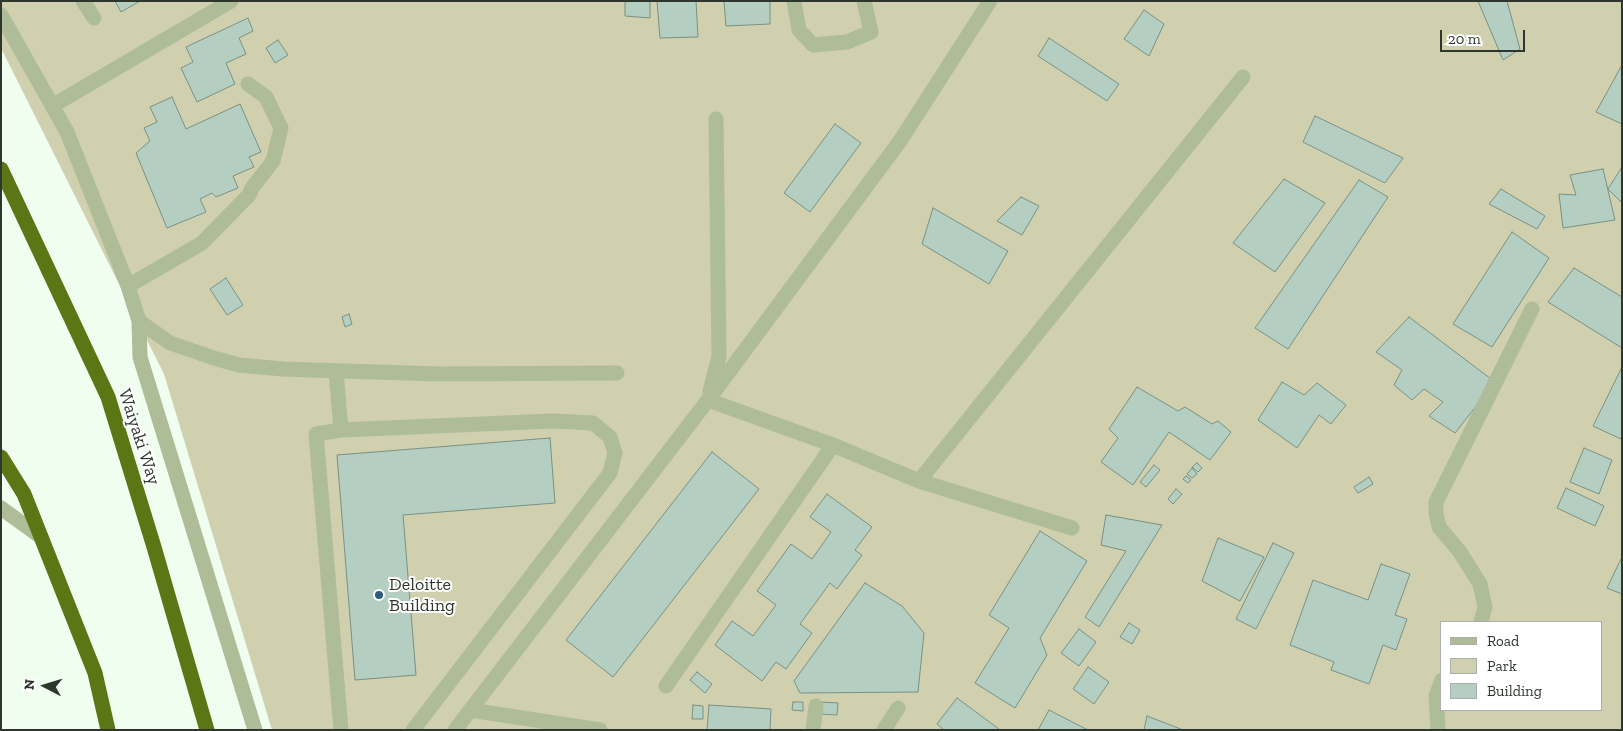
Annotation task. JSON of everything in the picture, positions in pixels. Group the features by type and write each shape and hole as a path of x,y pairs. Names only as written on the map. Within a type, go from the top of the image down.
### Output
{"highway":[{"name":"Waiyaki Way","path":"1,169 108,397 154,546 207,730"},
{"path":"1,457 24,494 95,673 108,730"}],"street":[{"path":"83,1 94,18"},
{"path":"52,106 231,1"},
{"path":"794,1 799,30 813,46 847,42 871,32 864,1"},
{"path":"455,730 708,400 900,141 990,1"},
{"path":"1,15 67,132 128,286 139,320 140,356 255,730"},
{"path":"919,481 1243,77"},
{"path":"128,286 202,243 249,195 252,188 273,161 281,128 266,96 248,84"},
{"path":"708,400 719,357 716,119"},
{"path":"1481,621 1485,607 1480,584 1460,552 1439,526 1436,502 1532,309"},
{"path":"139,320 170,343 216,360 239,365 336,371 438,374 617,373"},
{"path":"336,371 341,430"},
{"path":"708,400 833,445 919,481 1072,528"},
{"path":"341,730 316,434 341,430 553,421 593,423 610,438 615,452 610,473 413,730"},
{"path":"666,686 833,445"},
{"path":"1,508 41,537"},
{"path":"1436,729 1436,696 1440,685"},
{"path":"813,730 816,706"},
{"path":"884,730 898,708"},
{"path":"470,710 600,730"}],"green space":[{"path":"1,1 1622,1 1622,730 272,730 164,374 1,48"}],"building":[{"path":"115,1 140,1 121,12"},
{"path":"625,1 650,1 650,18 625,16"},
{"path":"657,1 696,1 698,37 660,38"},
{"path":"724,1 770,1 770,24 726,26"},
{"path":"1478,1 1507,1 1520,49 1503,60"},
{"path":"1144,10 1164,24 1149,56 1124,39"},
{"path":"248,18 253,31 239,38 246,54 226,63 235,84 197,102 181,68 193,62 186,47"},
{"path":"1049,38 1119,84 1107,101 1038,56"},
{"path":"278,40 288,55 275,63 266,48"},
{"path":"1622,65 1622,124 1596,112"},
{"path":"172,97 186,129 240,104 261,152 249,157 254,167 233,176 238,188 216,197 212,193 200,199 206,212 167,228 136,153 150,141 144,128 157,122 150,107"},
{"path":"1315,116 1403,158 1385,183 1303,142"},
{"path":"835,124 861,143 810,212 784,193"},
{"path":"1622,167 1622,203 1608,189"},
{"path":"1603,169 1615,220 1563,228 1559,194 1576,195 1570,175"},
{"path":"1284,179 1325,203 1275,272 1233,243"},
{"path":"1359,180 1388,197 1288,349 1255,328"},
{"path":"1501,189 1545,216 1537,229 1489,204"},
{"path":"1021,197 1039,206 1022,235 997,221"},
{"path":"933,208 1008,251 989,284 922,244"},
{"path":"1512,232 1549,258 1492,347 1453,324"},
{"path":"1574,268 1622,297 1622,348 1548,302"},
{"path":"226,278 243,305 227,315 210,289"},
{"path":"349,314 352,324 345,327 342,317"},
{"path":"1409,317 1495,382 1455,433 1429,416 1443,402 1424,389 1412,400 1394,385 1402,370 1376,352"},
{"path":"1622,367 1622,438 1621,439 1593,426"},
{"path":"1282,382 1304,395 1317,383 1346,405 1331,424 1319,415 1297,448 1258,420"},
{"path":"1137,387 1178,411 1185,407 1212,424 1218,421 1231,432 1210,460 1169,432 1133,485 1101,462 1118,438 1109,429"},
{"name":"Deloitte Building","path":"550,438 555,503 403,515 416,675 355,680 337,455"},
{"path":"1584,448 1612,460 1599,494 1570,482"},
{"path":"712,452 759,489 613,677 566,640"},
{"path":"1197,463 1202,468 1198,472 1192,467"},
{"path":"1154,465 1160,470 1146,487 1140,482"},
{"path":"1192,468 1197,474 1192,478 1187,474"},
{"path":"1186,476 1191,480 1188,483 1183,479"},
{"path":"1369,477 1373,484 1358,493 1354,487"},
{"path":"1566,488 1604,506 1595,526 1557,508"},
{"path":"1176,489 1182,494 1173,504 1168,499"},
{"path":"827,494 872,527 855,550 862,555 837,589 830,583 800,624 812,633 786,669 776,662 762,681 715,645 732,621 753,636 776,605 757,591 791,544 812,559 831,532 810,517"},
{"path":"1106,515 1162,525 1099,627 1085,617 1126,551 1101,545"},
{"path":"1040,531 1087,561 1040,638 1047,655 1015,708 975,683 1009,628 989,615"},
{"path":"1218,538 1264,557 1240,601 1202,581"},
{"path":"1273,543 1294,553 1256,629 1236,619"},
{"path":"1622,557 1622,594 1607,588"},
{"path":"1381,564 1410,574 1395,615 1407,619 1396,650 1383,645 1369,684 1331,670 1334,662 1290,645 1313,580 1368,600"},
{"path":"865,583 902,606 924,633 918,692 800,693 794,681"},
{"path":"1129,623 1140,630 1132,644 1120,637"},
{"path":"1079,629 1096,642 1079,666 1061,653"},
{"path":"1088,667 1109,682 1094,704 1073,689"},
{"path":"697,672 712,684 705,693 690,680"},
{"path":"957,698 999,730 944,730 937,724"},
{"path":"793,702 803,702 803,711 792,710"},
{"path":"821,702 838,703 837,715 820,714"},
{"path":"693,705 703,706 703,719 692,719"},
{"path":"709,705 771,709 770,730 707,730"},
{"path":"1049,710 1088,730 1038,730"},
{"path":"1147,716 1183,730 1144,730"}],"place":[{"name":"Deloitte Building","path":"379,595"}]}
